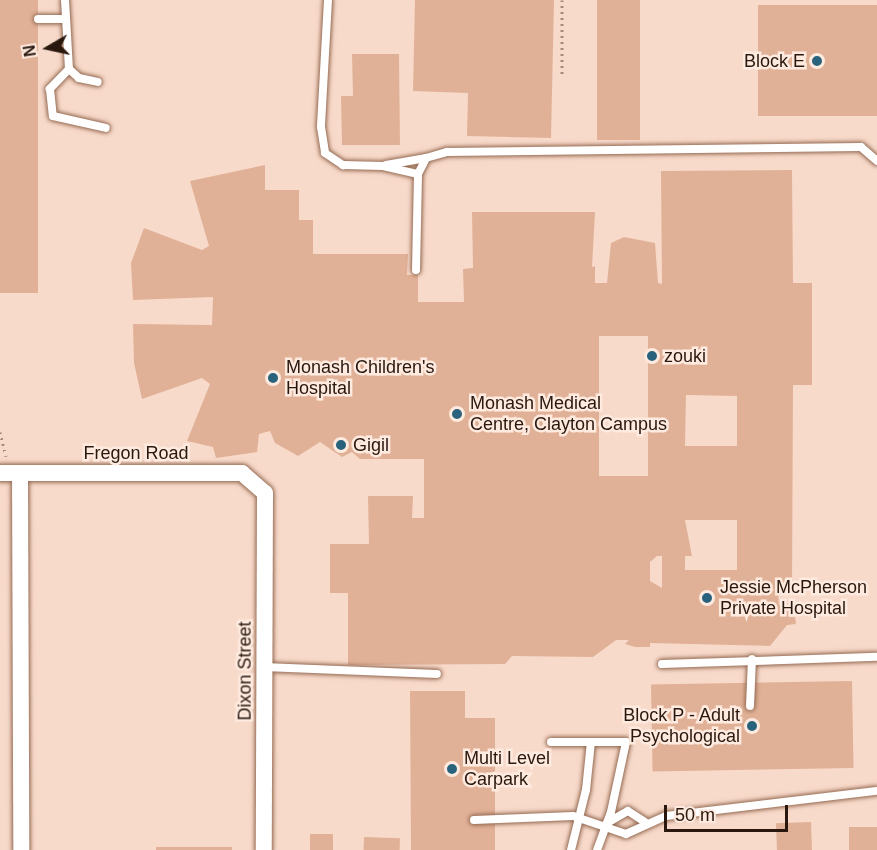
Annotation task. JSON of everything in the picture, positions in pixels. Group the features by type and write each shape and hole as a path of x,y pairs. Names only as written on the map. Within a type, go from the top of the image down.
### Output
{"street":[{"name":"Fregon Road","path":"8,473 242,473 265,493"},
{"path":"8,473 21,850"},
{"name":"Dixon Street","path":"264,850 265,493"}],"lane":[{"path":"65,0 69,69 80,78 98,82"},
{"path":"328,2 327,82 321,139 325,153 334,162 383,166 418,174"},
{"path":"38,19 65,19"},
{"path":"69,69 50,89 53,116 106,129"},
{"path":"383,166 447,152 861,147 877,161"},
{"path":"416,270 418,174 426,158"},
{"path":"662,664 752,659 877,657"},
{"path":"750,706 752,659"},
{"path":"264,667 437,674"},
{"path":"551,742 626,742 607,824 597,850"},
{"path":"571,850 589,774 591,742"},
{"path":"474,820 578,817 607,824 626,834 645,822 877,791"},
{"path":"607,824 628,811 645,822"}],"path":[{"path":"562,0 562,76"},
{"path":"0,432 6,449 8,473"}],"building":[{"path":"0,0 38,0 38,293 0,293"},
{"path":"415,0 554,0 551,138 467,136 468,93 413,91"},
{"path":"597,0 640,0 640,140 597,140"},
{"name":"Block E","path":"758,5 877,5 877,116 758,116"},
{"path":"352,54 399,54 400,145 342,145 341,96 353,96"},
{"path":"265,165 265,190 299,190 299,220 313,220 313,254 408,254 407,275 418,275 418,302 464,302 463,269 473,268 472,212 595,212 592,267 595,266 595,283 607,283 611,243 624,237 655,243 658,283 662,284 661,171 792,170 793,283 812,283 812,385 793,385 792,591 778,591 779,605 789,603 789,617 795,617 796,624 787,625 770,646 650,643 650,647 635,647 625,644 629,640 616,640 593,657 512,656 505,664 348,665 348,593 330,593 330,544 369,544 368,496 413,496 412,518 424,518 424,459 360,459 352,452 342,457 320,442 298,456 275,443 270,431 259,434 257,452 216,458 213,447 187,441 210,384 202,378 142,399 134,363 133,324 212,325 213,297 133,300 131,263 144,228 202,250 209,246 190,181","holes":["599,336 648,336 648,476 599,476","686,395 737,396 737,446 685,446","685,520 737,520 737,570 685,570 685,556 692,556","657,556 662,556 662,588 650,581 650,562"]},
{"name":"Block P - Adult Psychological","path":"852,681 854,768 653,771 651,685"},
{"name":"Multi Level Carpark","path":"410,691 465,691 465,718 495,718 495,850 411,850"},
{"path":"811,822 812,850 777,850 776,823"},
{"path":"849,827 877,827 877,850 849,850"},
{"path":"310,834 333,834 333,850 310,850"},
{"path":"364,837 400,838 400,850 364,850"},
{"path":"156,847 232,847 232,850 156,850"}],"place":[{"name":"Block E","path":"817,61"},
{"name":"zouki","path":"652,356"},
{"name":"Monash Children's Hospital","path":"273,378"},
{"name":"Monash Medical Centre, Clayton Campus","path":"457,414"},
{"name":"Gigil","path":"341,445"},
{"name":"Jessie McPherson Private Hospital","path":"707,598"},
{"name":"Block P - Adult Psychological","path":"752,726"},
{"name":"Multi Level Carpark","path":"452,769"}]}
